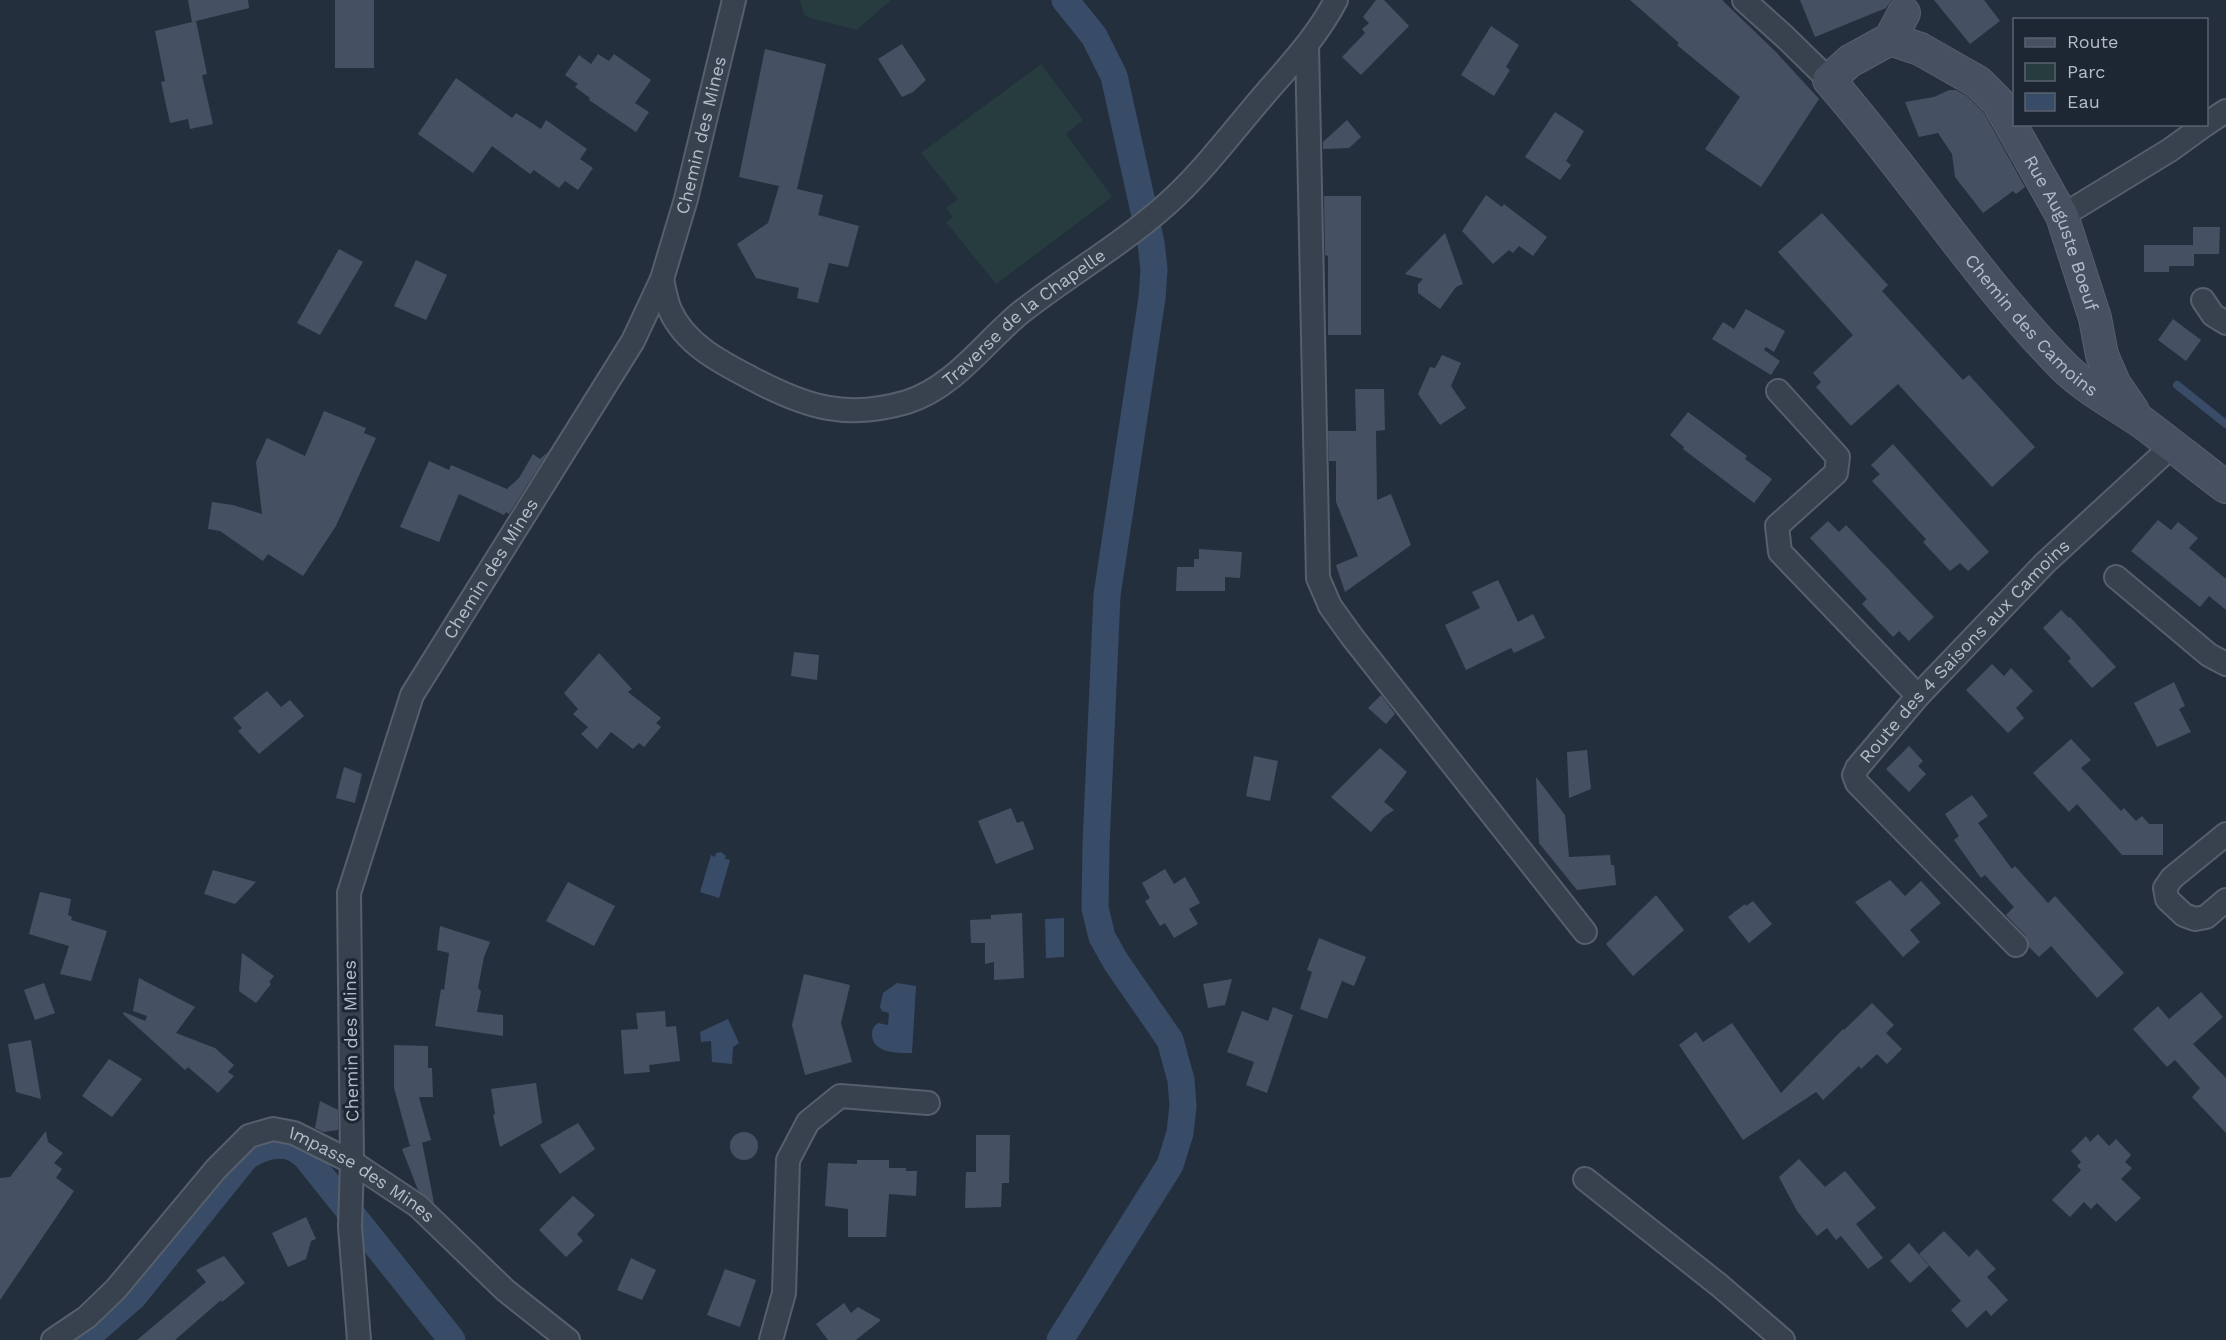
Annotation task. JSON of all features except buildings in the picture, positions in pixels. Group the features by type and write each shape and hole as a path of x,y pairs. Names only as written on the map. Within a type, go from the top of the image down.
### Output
{"street":[{"name":"Chemin des Mines","path":"358,1340 350,1227 352,1162 349,893 412,695 633,341 662,279 686,199 734,0"},
{"name":"Traverse de la Chapelle","path":"662,279 670,310 684,334 718,361 773,390 808,405 847,411 876,410 909,401 936,387 971,361 1019,314 1165,206 1191,181 1307,45 1336,0"},
{"path":"1744,0 1828,80 1899,17"},
{"name":"Rue Auguste Boeuf","path":"1899,17 1920,49 1978,82 1998,102 2062,216 2095,318 2102,355 2114,383 2141,422"},
{"path":"1307,45 1318,579 1330,606 1353,638 1585,932"},
{"name":"Chemin des Camoins","path":"1828,80 1968,255 2041,342 2068,370 2226,486"},
{"path":"2208,123 2226,111"},
{"path":"2062,216 2160,156 2203,126"},
{"path":"2203,300 2213,315 2226,323"},
{"path":"2068,370 2079,373 2090,370 2098,363 2102,355"},
{"path":"1778,391 1838,457 1836,473 1777,526 1780,552 1918,696"},
{"name":"Route des 4 Saisons aux Camoins","path":"2016,945 1857,783 1854,775 1857,768 1918,696 2045,563 2172,446"},
{"path":"2116,577 2209,655 2226,664"},
{"path":"2226,834 2172,878 2165,888 2167,899 2184,915 2195,919 2206,917 2226,900"},
{"path":"771,1340 784,1293 788,1160 808,1122 840,1096 928,1103"},
{"name":"Impasse des Mines","path":"53,1340 87,1317 116,1289 216,1169 249,1136 273,1129 294,1133 352,1162 418,1206 505,1290 568,1340"},
{"path":"1585,1179 1719,1285 1783,1340"}],"green space":[{"path":"800,0 891,0 857,30 810,18 804,14"},
{"path":"1041,64 1083,120 1066,134 1112,197 996,284 946,222 953,217 946,208 958,199 921,153"}],"water":[{"path":"721,852 726,856 725,859 730,860 719,898 700,892 711,855 715,857 716,853"},
{"path":"1064,918 1064,957 1046,958 1045,919"},
{"path":"897,983 916,986 912,1053 888,1051 877,1046 873,1041 873,1029 878,1023 888,1025 889,1013 882,1011 880,1007 883,993"},
{"path":"728,1019 739,1043 733,1047 732,1064 712,1062 711,1041 701,1042 700,1032"}],"waterway":[{"path":"1060,1340 1170,1165 1180,1133 1183,1106 1181,1080 1170,1040 1116,962 1102,937 1095,908 1107,595 1152,298 1154,269 1151,243 1114,76 1094,36 1065,0"},
{"path":"2177,385 2226,424"},
{"path":"84,1340 134,1296 245,1158 260,1149 279,1145 293,1148 307,1158 452,1340"}]}
